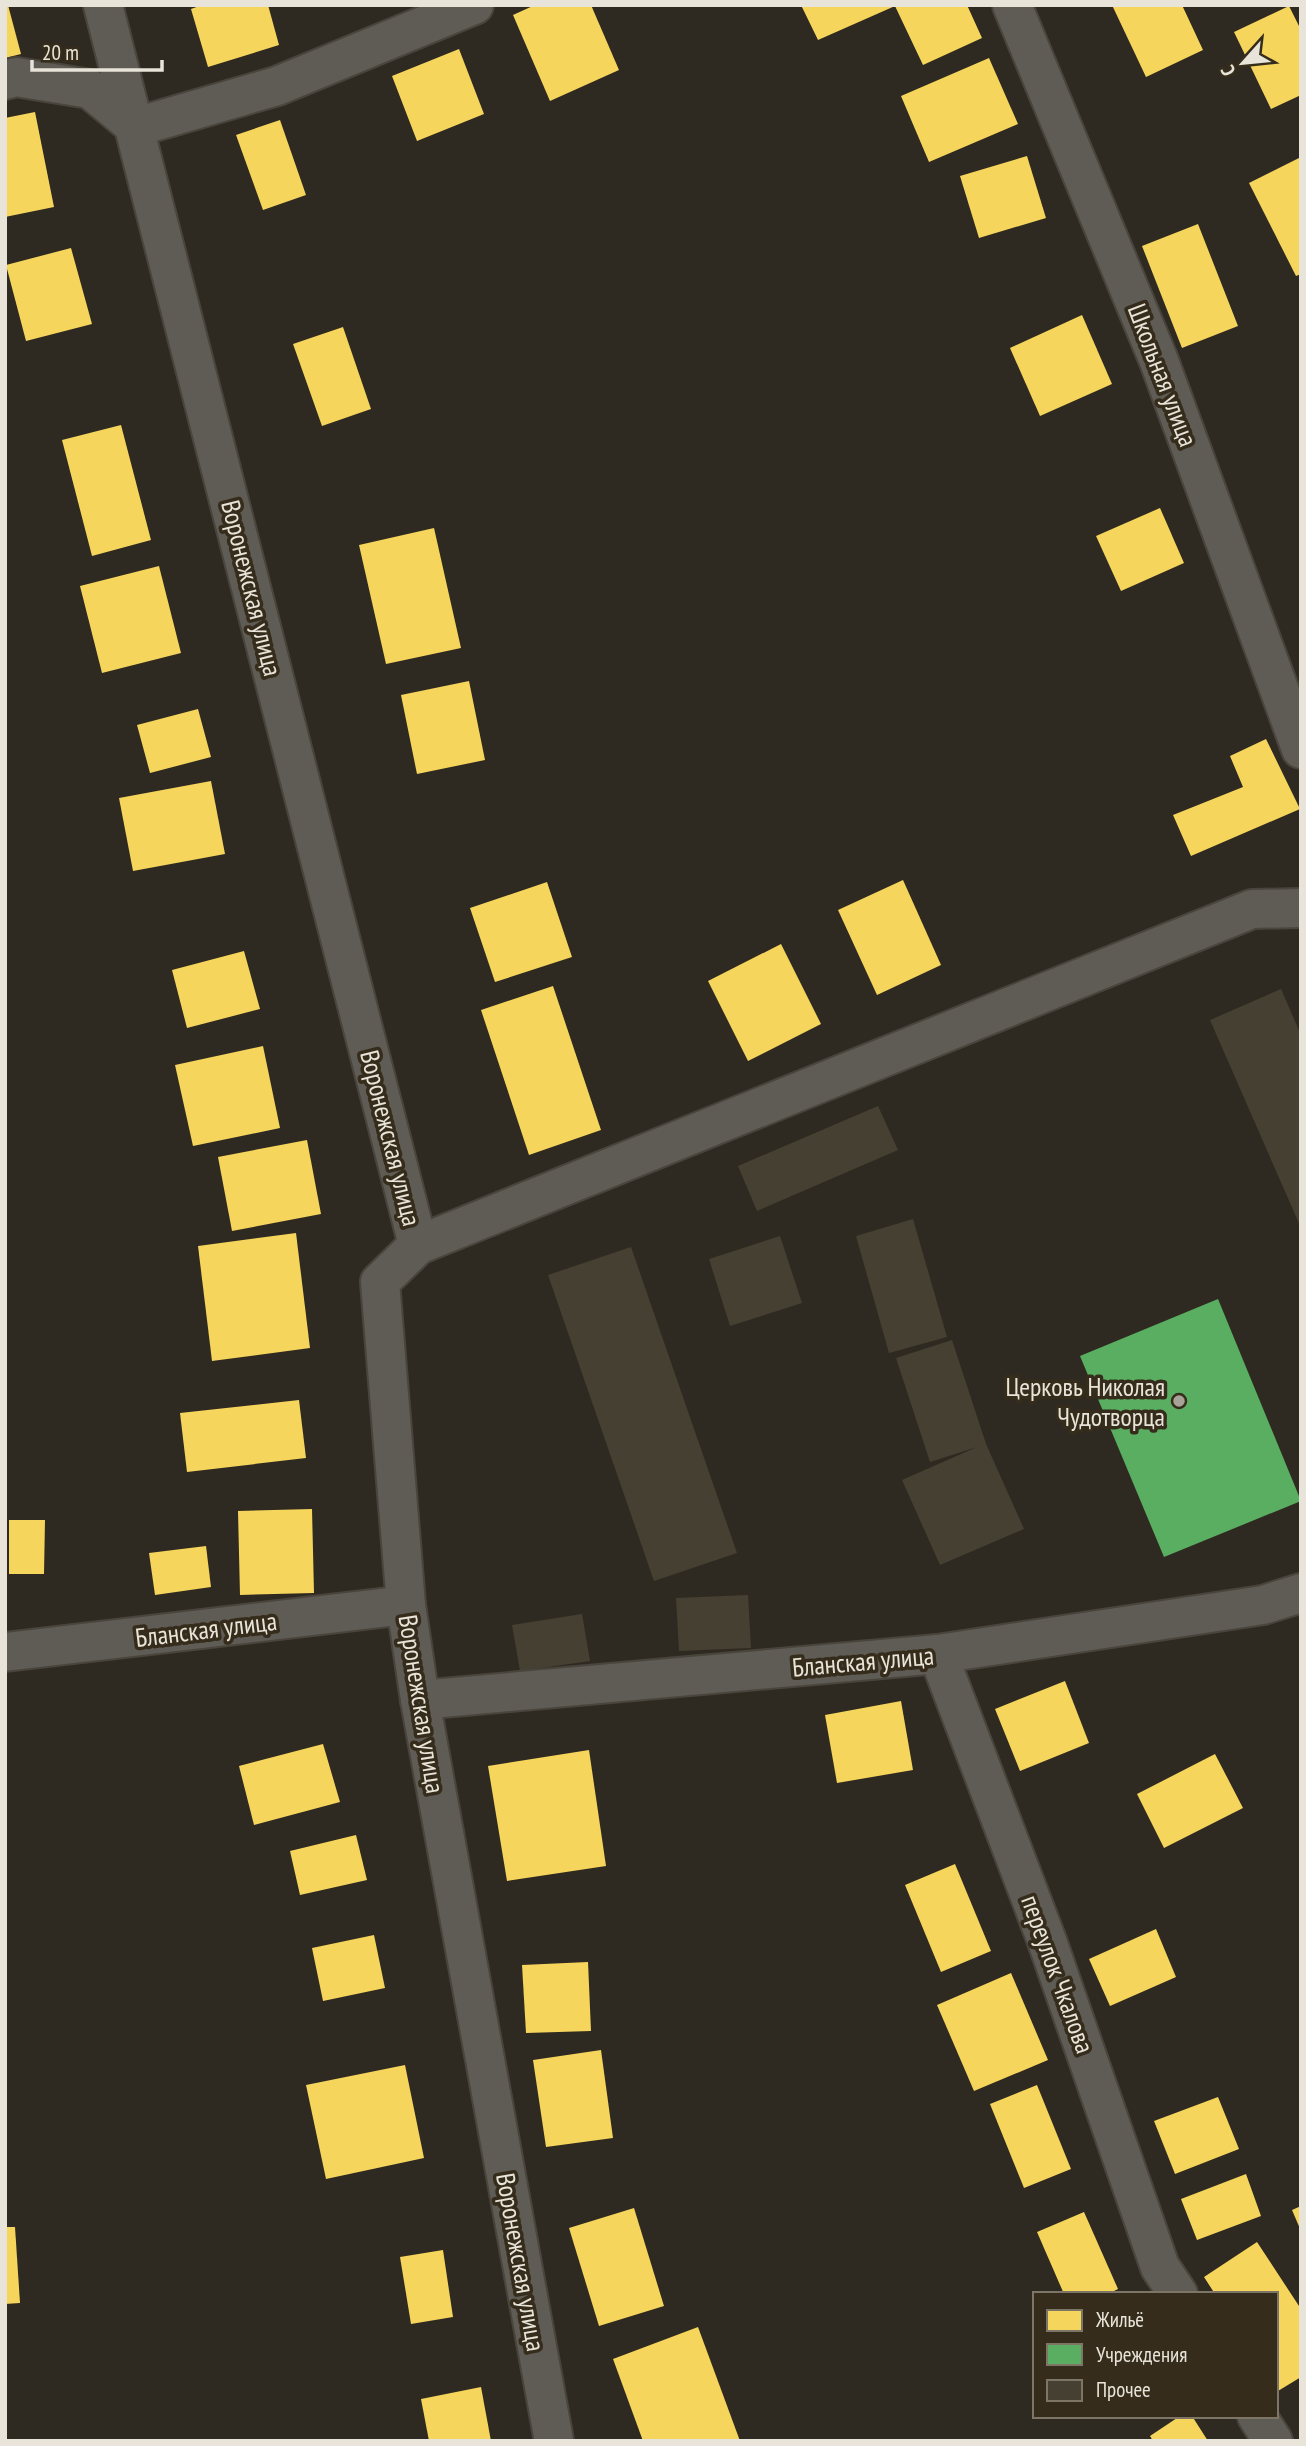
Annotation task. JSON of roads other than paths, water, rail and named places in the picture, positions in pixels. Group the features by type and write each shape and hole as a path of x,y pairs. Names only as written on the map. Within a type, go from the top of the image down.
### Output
{"street":[{"name":"Воронежская улица","path":"103,5 418,1245 380,1282 406,1605 420,1700 554,2441"},
{"path":"5,80 16,77 90,89 136,127 277,86 474,5"},
{"name":"Школьная улица","path":"1012,5 1159,361 1301,749"},
{"path":"418,1245 1252,909 1301,908"},
{"name":"Бланская улица","path":"420,1700 938,1654 1263,1605 1301,1593"},
{"name":"Бланская улица","path":"5,1652 406,1605"},
{"name":"переулок Чкалова","path":"938,1654 1047,1941 1160,2267 1177,2292"},
{"path":"1258,2418 1273,2441"}],"place":[{"name":"Церковь Николая Чудотворца","path":"1179,1401"}]}
